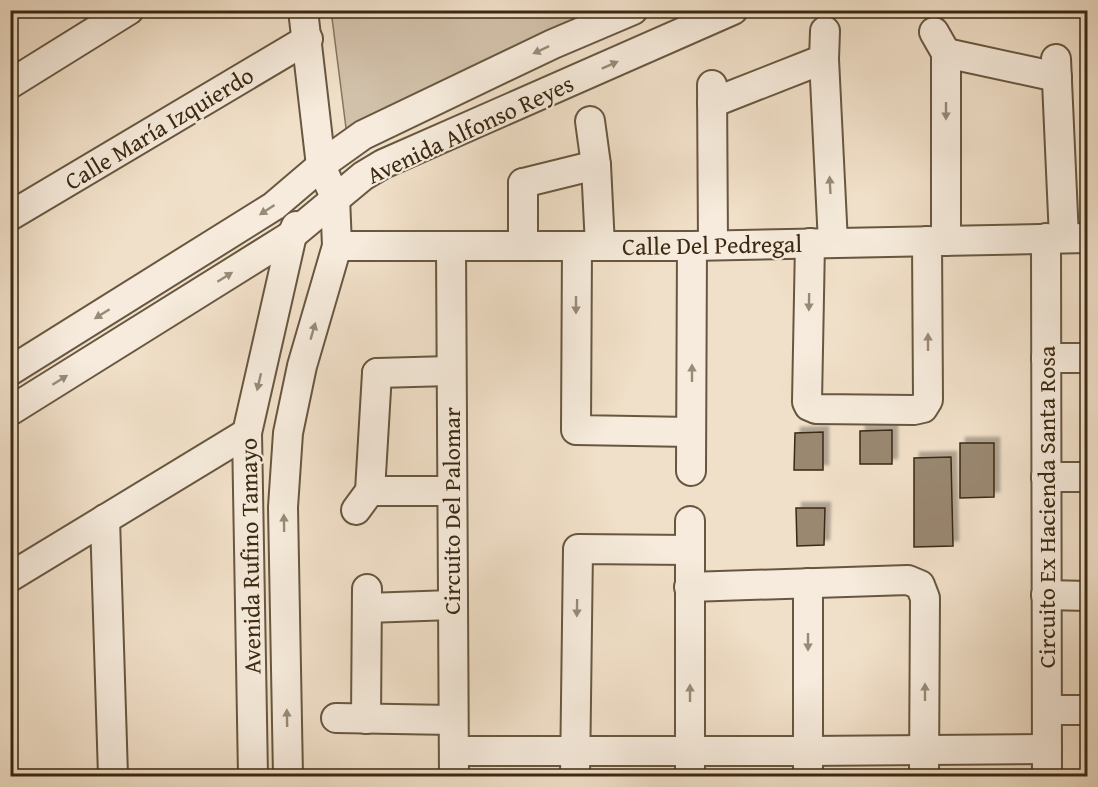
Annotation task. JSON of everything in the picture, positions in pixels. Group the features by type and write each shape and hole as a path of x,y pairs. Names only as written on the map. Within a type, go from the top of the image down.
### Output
{"street":[{"path":"10,84 129,10"},
{"name":"Avenida Rufino Tamayo","path":"288,777 283,507 288,433 303,366 337,246 335,197 321,166 303,10"},
{"name":"Avenida Alfonso Reyes","path":"10,371 274,206 321,166 363,135 553,44 633,10"},
{"name":"Avenida Alfonso Reyes","path":"10,411 292,235 335,197 383,164 733,10"},
{"path":"825,31 821,243 807,402 809,406 816,409 914,410 923,408 928,400 937,241"},
{"name":"Calle María Izquierdo","path":"10,216 308,39"},
{"name":"Circuito Ex Hacienda Santa Rosa","path":"937,241 940,42 1056,68 1066,238 1046,358 1047,763"},
{"path":"691,471 691,432 712,94 824,60"},
{"path":"590,121 596,165 588,246 576,430 691,432"},
{"path":"316,126 323,132 333,135 363,135"},
{"path":"523,246 518,175 596,165"},
{"name":"Avenida Rufino Tamayo","path":"253,777 247,433 292,235 321,166"},
{"name":"Calle Del Pedregal","path":"337,246 702,246 1066,238"},
{"name":"Circuito Del Palomar","path":"451,246 454,764"},
{"path":"1046,358 1088,358"},
{"path":"450,372 370,368 363,501 451,491"},
{"path":"10,577 247,433"},
{"path":"1046,477 1088,477"},
{"path":"105,519 113,777"},
{"path":"690,521 690,764"},
{"path":"575,764 578,549 690,550"},
{"path":"689,587 908,580 920,585 925,597 924,764"},
{"path":"808,584 808,764"},
{"path":"1046,596 1088,596"},
{"path":"366,719 368,599 452,604"},
{"path":"1047,710 1088,710"},
{"path":"336,718 453,720"},
{"path":"454,764 1047,763"}],"shaded area":[{"path":"331,10 651,11 347,136"}],"building":[{"path":"892,430 892,464 860,464 860,431"},
{"path":"823,432 823,470 794,470 795,433"},
{"path":"960,443 994,443 994,497 960,498"},
{"path":"951,457 953,546 914,547 914,458"},
{"path":"796,508 825,508 824,545 797,546"}]}
